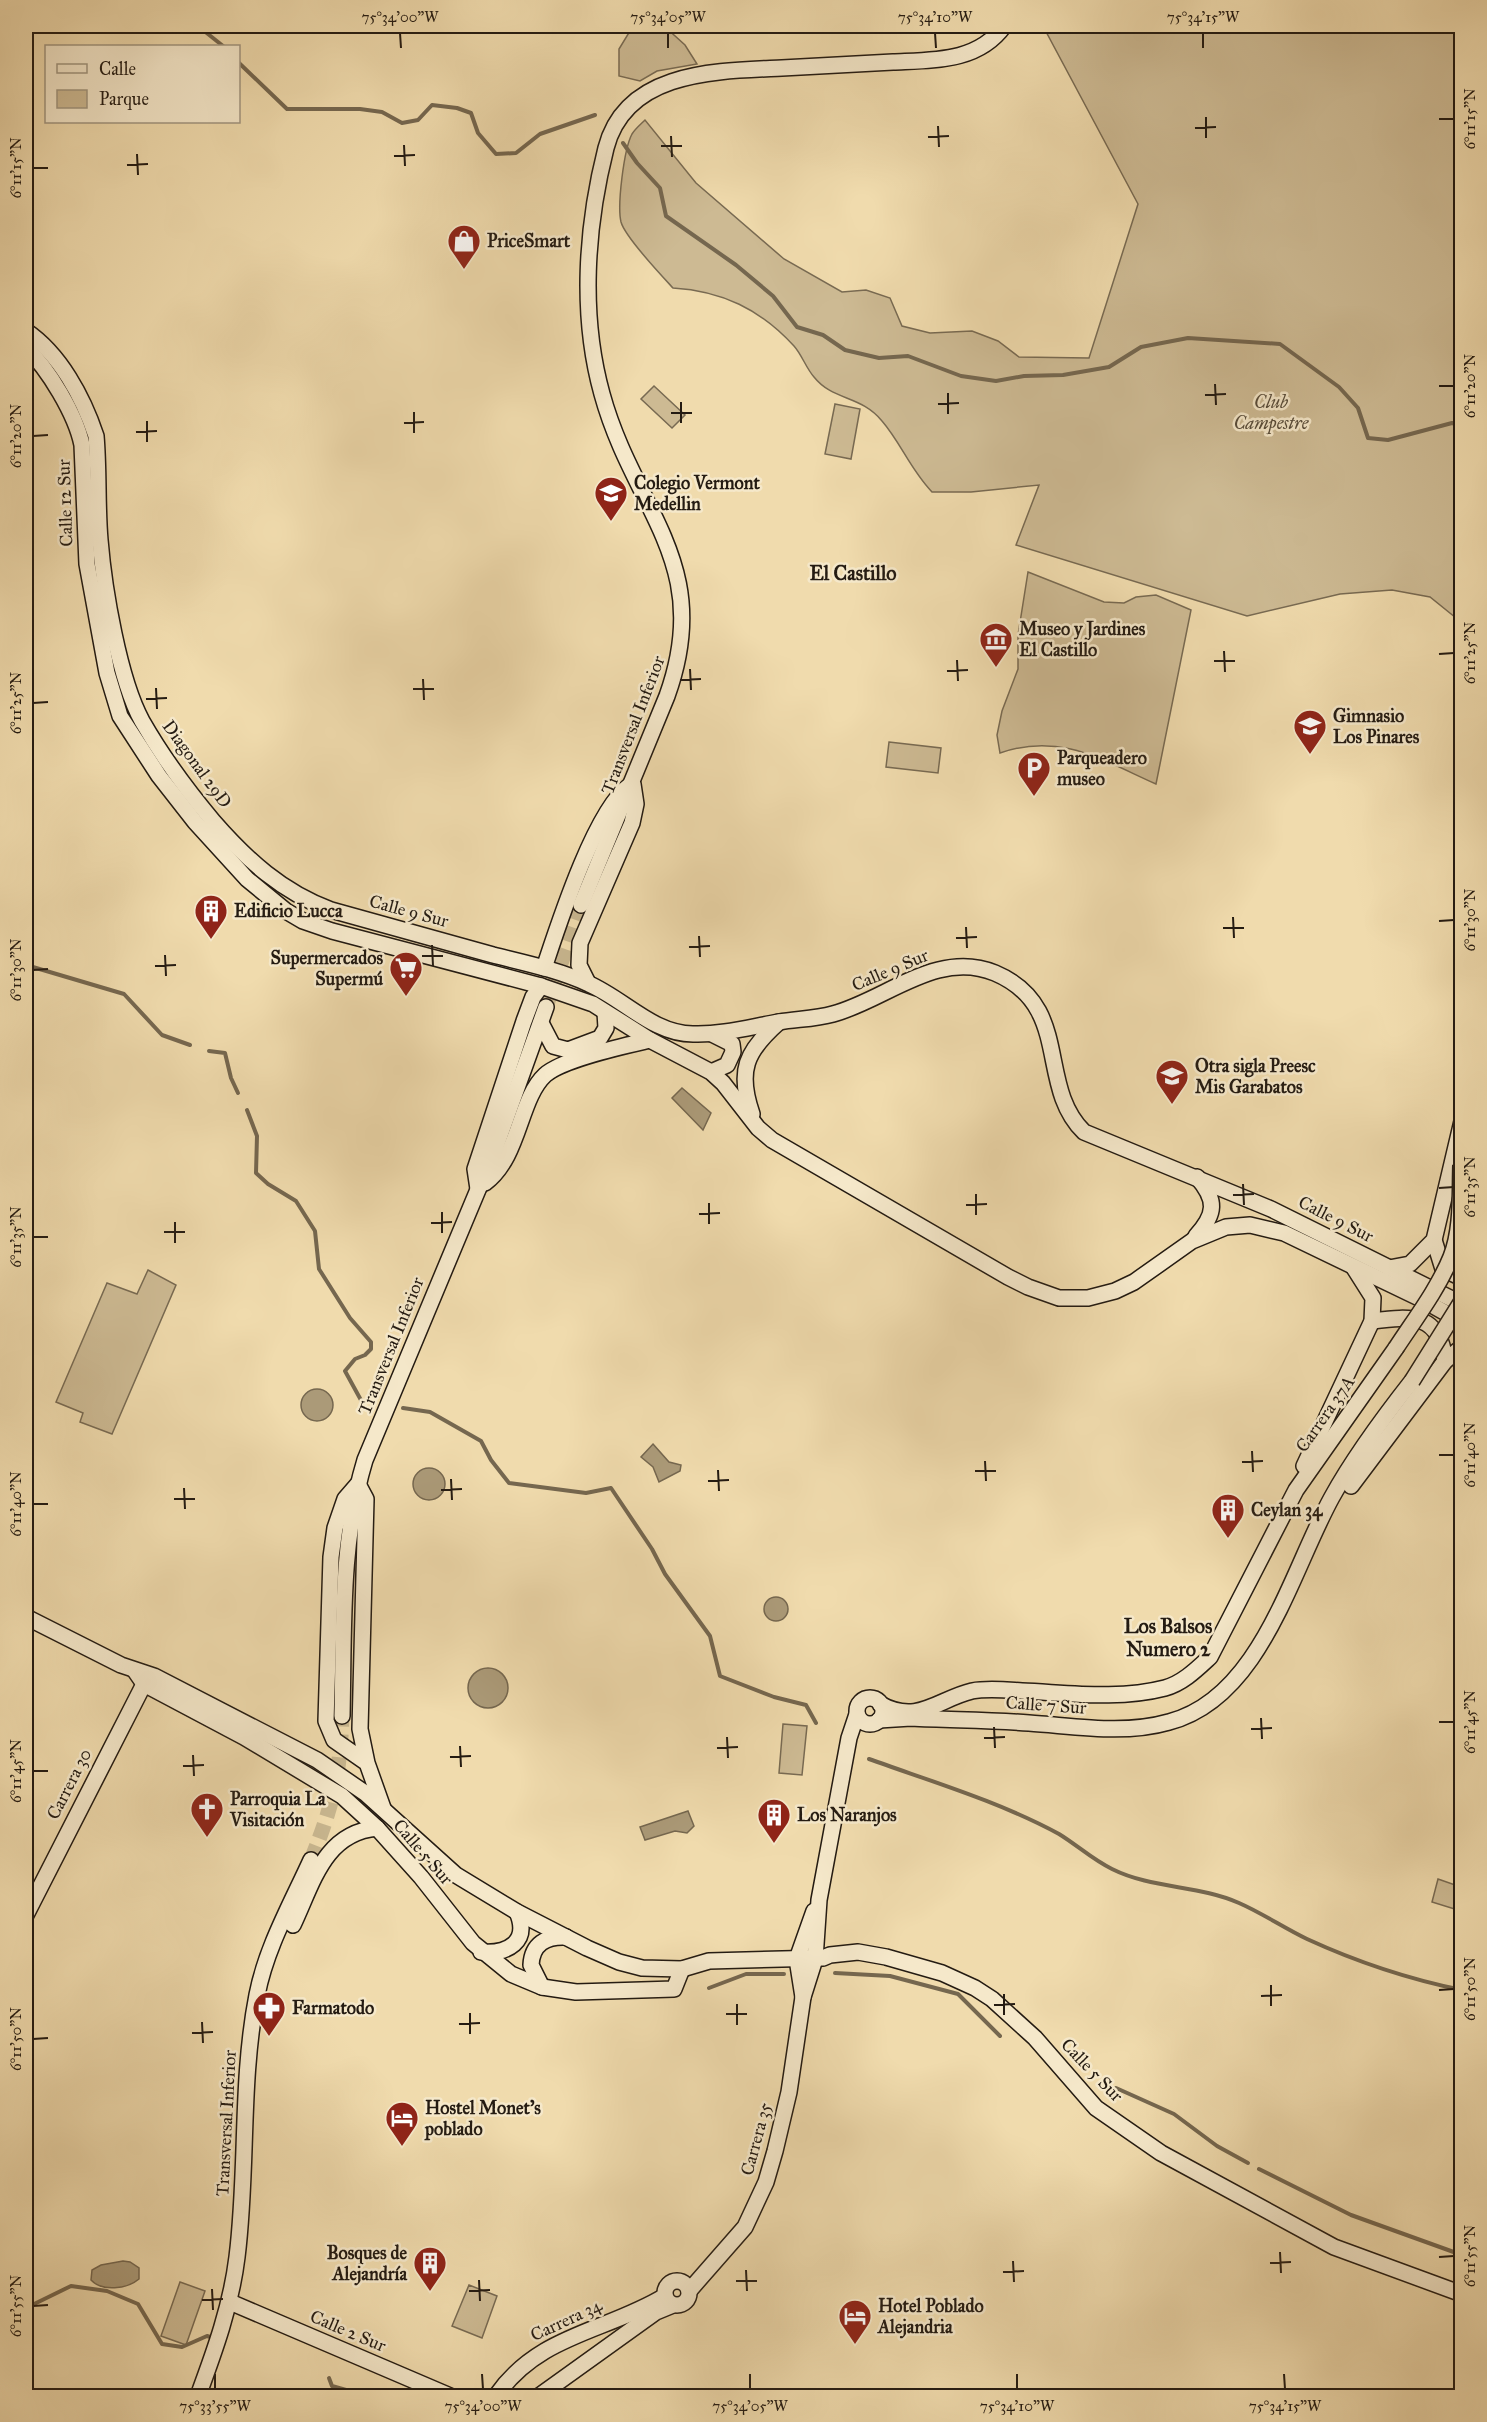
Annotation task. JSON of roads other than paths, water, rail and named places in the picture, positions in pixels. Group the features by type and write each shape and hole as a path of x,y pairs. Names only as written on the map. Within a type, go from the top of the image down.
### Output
{"main road":[{"name":"Transversal Inferior","path":"581,905 633,784 677,668 683,638 680,585 669,546 615,437 602,395 591,342 588,289 596,197 607,145 614,128 626,110 645,94 677,80 735,71 964,56 986,45 1004,26"},
{"name":"Calle 12 Sur","path":"26,331 54,355 90,418 96,436 100,547 114,626"},
{"name":"Calle 12 Sur","path":"26,348 37,358 50,377 79,431 82,445 87,564 107,673"},
{"name":"Diagonal 29D","path":"114,626 132,699 157,745 220,829 259,869 295,895"},
{"name":"Diagonal 29D","path":"107,673 120,716 159,776 220,852 260,892 286,910"},
{"path":"544,969 600,823 615,799 633,784"},
{"path":"588,983 579,965 580,943 632,823 636,804 633,784"},
{"name":"Calle 9 Sur","path":"295,895 331,910 588,983 663,1029 678,1033 712,1034 831,1015 930,972 952,967 974,968 994,973 1014,983 1032,1000 1041,1015 1051,1041 1065,1106 1073,1121 1084,1132 1100,1141 1196,1176 1270,1209 1461,1302"},
{"name":"Calle 9 Sur","path":"286,910 303,921 332,931 541,986 571,995 605,1012 650,1040 711,1072 733,1095 758,1128 797,1155 1008,1277 1059,1298 1088,1298 1115,1291 1134,1282 1192,1240 1213,1231 1250,1226 1284,1233 1461,1322"},
{"path":"478,1189 475,1169 524,1021 533,997 541,986"},
{"name":"Transversal Inferior","path":"342,1716 349,1535 358,1484 365,1460 478,1189 546,1007"},
{"path":"541,1023 553,1046 568,1050 600,1038 606,1028 605,1012"},
{"path":"758,1128 747,1099 744,1083 746,1065 753,1048 779,1022"},
{"path":"711,1072 727,1065 733,1052 732,1044 712,1034"},
{"path":"478,1189 493,1177 509,1152 534,1092 546,1074 572,1062 650,1040"},
{"path":"1461,1121 1434,1240 1443,1269 1461,1278"},
{"name":"Carrera 37A","path":"1168,1687 1190,1675 1210,1657 1296,1490 1396,1348 1439,1281 1451,1256 1460,1200 1461,1140"},
{"path":"1192,1240 1206,1225 1212,1205 1207,1188 1196,1176"},
{"path":"1389,1268 1410,1264 1434,1240"},
{"path":"1296,1490 1304,1466 1372,1321 1373,1299 1352,1266"},
{"path":"1315,1534 1332,1497 1412,1381 1461,1302"},
{"path":"1372,1321 1397,1318 1416,1319 1429,1324 1439,1332 1444,1344 1445,1361"},
{"path":"1315,1534 1332,1515 1360,1472 1445,1361 1461,1347"},
{"path":"367,1763 334,1740 328,1729 326,1713 335,1528 345,1499 358,1484 366,1499 359,1717 367,1763 384,1811"},
{"name":"Calle 7 Sur","path":"876,1716 1128,1728 1168,1723 1187,1717 1206,1705 1234,1681 1260,1644 1315,1534"},
{"name":"Calle 5 Sur","path":"26,1617 317,1761 365,1793 456,1875 517,1912 619,1962 642,1968 682,1969 697,1967 710,1961 815,1959 858,1952 886,1957 942,1973 975,1988 992,1999 1035,2038 1096,2108 1161,2153 1334,2247 1461,2294"},
{"name":"Calle 5 Sur","path":"144,1677 342,1796 377,1828 437,1896 481,1952 511,1974 542,1987 594,1993 674,1989 682,1969"},
{"name":"Carrera 30","path":"26,1915 144,1677"},
{"name":"Calle 7 Sur","path":"876,1716 891,1710 920,1711 971,1692 993,1690 1118,1695 1168,1687"},
{"path":"865,1699 873,1699 876,1716 862,1721 857,1714 859,1704 865,1699"},
{"name":"Carrera 35","path":"687,2287 672,2282 666,2288 669,2300 685,2302 687,2287 705,2273 746,2227 766,2182 789,2092 803,1997 815,1959 819,1900 846,1756 857,1714"},
{"name":"Carrera 35","path":"846,1756 876,1716"},
{"path":"252,2024 278,1956 330,1850 349,1834 377,1828"},
{"name":"Transversal Inferior","path":"198,2396 230,2302 242,2212 245,2080 252,2024 263,1969 311,1860"},
{"name":"Carrera 35","path":"803,1997 797,1959 819,1900"},
{"path":"481,1952 500,1952 514,1944 521,1928 517,1912"},
{"path":"542,1987 532,1974 531,1956 542,1942 549,1938 566,1937"},
{"path":"539,2397 656,2312 669,2300"},
{"name":"Carrera 34","path":"496,2397 517,2371 542,2351 580,2332 669,2300"},
{"name":"Calle 2 Sur","path":"230,2302 450,2397"}],"waterway":[{"path":"198,26 222,45"},
{"path":"240,64 287,109 360,109 382,112 402,123 418,120 432,105 457,108 471,113 478,133 496,154 516,153 540,134 595,115"},
{"path":"623,143 637,163 660,188 666,216 736,265 773,296 797,327 823,335 845,350 879,358 908,356 961,376 996,381 1024,376 1063,375 1109,367 1141,347 1188,338 1280,344 1339,387 1358,408 1368,438 1388,440 1452,423 1462,426"},
{"path":"26,965 124,994 162,1035 190,1045"},
{"path":"209,1051 225,1053 231,1078 238,1093"},
{"path":"247,1110 257,1136 256,1173 268,1184 296,1201 315,1231 319,1269 350,1318 371,1342 371,1349 365,1355 355,1359 345,1371 362,1402"},
{"path":"403,1408 430,1412 481,1441 491,1460 509,1483 586,1493 611,1488 652,1549 665,1574 710,1636 720,1676 774,1697 806,1705 816,1723"},
{"path":"869,1759 1013,1812 1059,1834 1098,1861 1127,1875 1224,1897 1248,1907 1307,1939 1345,1955 1402,1975 1462,1990"},
{"path":"835,1973 890,1976 958,1994 1000,2036"},
{"path":"709,1988 746,1974 784,1974"},
{"path":"1116,2088 1174,2114 1217,2146 1248,2163"},
{"path":"1259,2169 1351,2215 1462,2255"},
{"path":"26,2308 71,2286 107,2291 138,2304 162,2344 182,2347 207,2336 214,2338"},
{"path":"329,2378 332,2386 367,2396"}],"tunnel":[{"path":"546,1007 581,905"},
{"path":"311,1860 334,1790 342,1716"}],"place":[{"name":"PriceSmart","path":"464,270"},
{"name":"Colegio Vermont Medellin","path":"611,522"},
{"name":"Museo y Jardines El Castillo","path":"996,668"},
{"name":"Gimnasio Los Pinares","path":"1310,755"},
{"name":"Parqueadero museo","path":"1034,797"},
{"name":"Edificio Lucca","path":"211,940"},
{"name":"Supermercados Supermú","path":"406,997"},
{"name":"Otra sigla Preesc Mis Garabatos","path":"1172,1105"},
{"name":"Ceylan 34","path":"1228,1539"},
{"name":"Parroquia La Visitación","path":"207,1838"},
{"name":"Los Naranjos","path":"774,1844"},
{"name":"Farmatodo","path":"269,2037"},
{"name":"Hostel Monet's poblado","path":"402,2147"},
{"name":"Bosques de Alejandría","path":"430,2292"},
{"name":"Hotel Poblado Alejandria","path":"855,2345"}],"district":[{"name":"El Castillo","path":"853,573"},
{"name":"Los Balsos Numero 2","path":"1168,1638"}],"park label":[{"name":"Club Campestre","path":"1271,412"}]}
